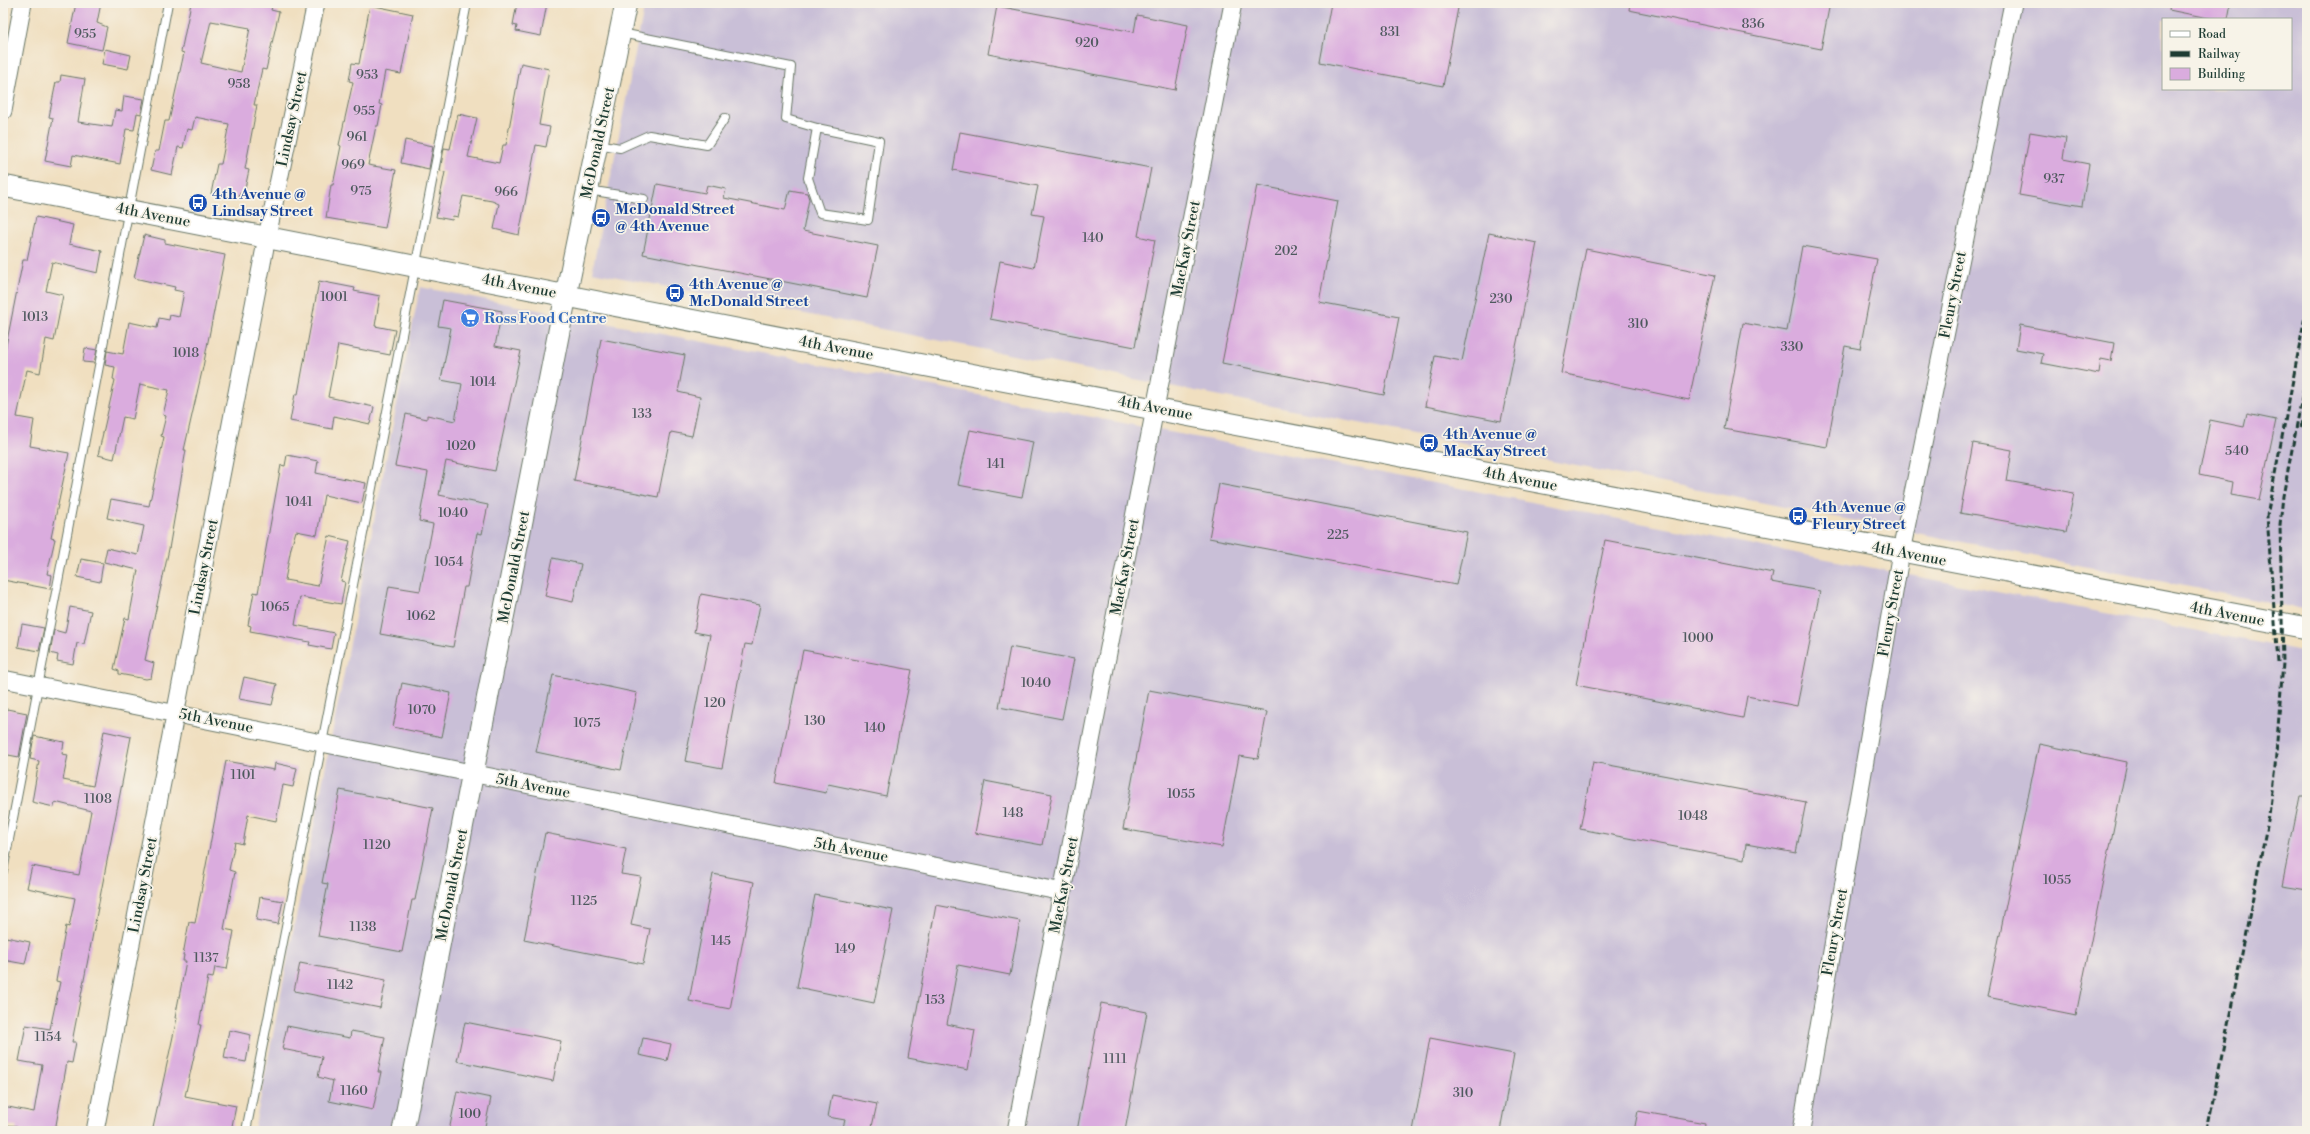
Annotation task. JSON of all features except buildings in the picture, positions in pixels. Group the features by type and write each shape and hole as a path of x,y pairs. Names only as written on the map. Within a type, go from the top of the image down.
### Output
{"street":[{"path":"3,111 23,3"},
{"name":"Lindsay Street","path":"95,1131 267,237 316,3"},
{"name":"McDonald Street","path":"403,1131 474,774 566,295 626,3"},
{"name":"MacKay Street","path":"1016,1131 1233,3"},
{"name":"Fleury Street","path":"1801,1131 1901,552 2013,3"},
{"name":"4th Avenue","path":"3,186 1901,552 2307,628"},
{"name":"5th Avenue","path":"3,679 1063,892"}],"lane":[{"path":"3,871 168,3"},
{"path":"246,1131 467,3"},
{"path":"620,33 791,68 786,119 816,128 879,141 868,220 820,213 808,178 816,128"},
{"path":"598,144 620,148 649,135 707,145 725,118"},
{"path":"588,190 644,199"}],"shaded area":[{"path":"645,3 2307,3 2307,610 592,272"},
{"path":"420,287 2307,652 2307,1131 254,1131"}],"railway":[{"path":"2278,662 2267,516 2307,306"},
{"path":"2207,1131 2269,815 2275,767 2283,663 2280,525 2283,496 2307,372"},
{"path":"2301,427 2307,410"}],"place":[{"name":"4th Avenue @ Lindsay Street","path":"198,203"},
{"name":"McDonald Street @ 4th Avenue","path":"601,218"},
{"name":"4th Avenue @ McDonald Street","path":"675,293"},
{"name":"Ross Food Centre","path":"470,318"},
{"name":"4th Avenue @ MacKay Street","path":"1429,443"},
{"name":"4th Avenue @ Fleury Street","path":"1798,516"}]}
